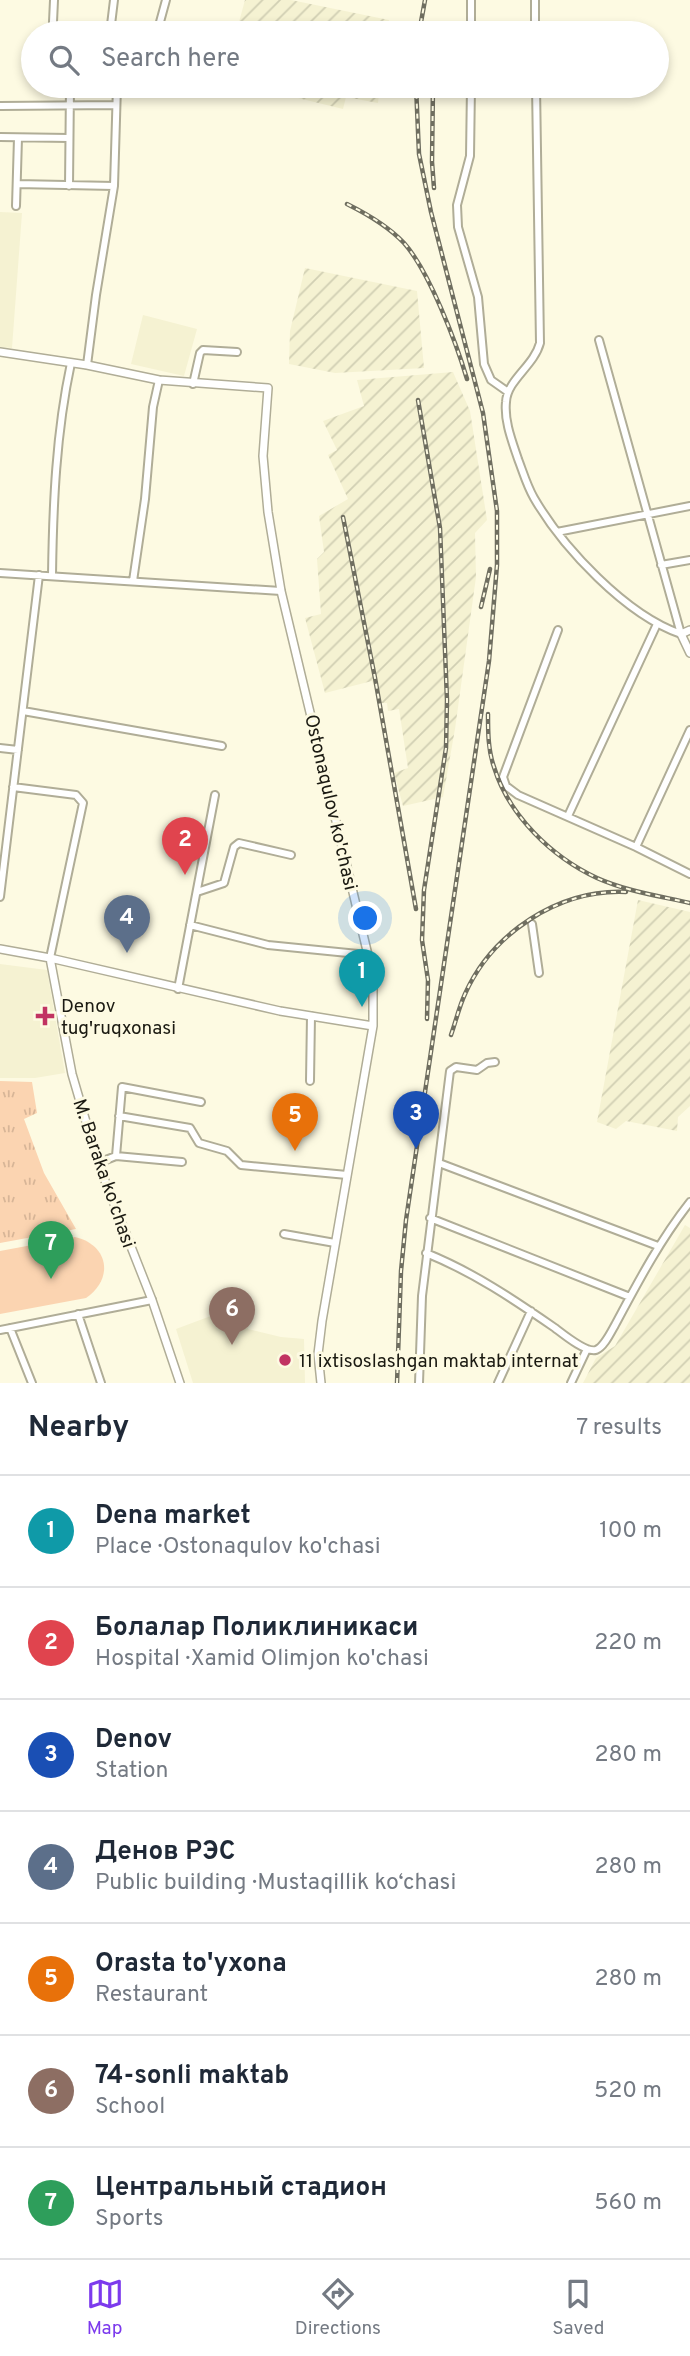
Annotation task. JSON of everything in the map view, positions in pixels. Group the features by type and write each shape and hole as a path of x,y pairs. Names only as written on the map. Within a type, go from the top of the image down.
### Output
{"street":[{"path":"53,21 54,0"},
{"path":"111,21 114,0"},
{"path":"160,21 166,0"},
{"path":"471,0 471,21"},
{"path":"535,0 536,21"},
{"path":"69,98 69,186"},
{"path":"87,365 114,186 116,98"},
{"path":"471,98 470,156 457,205 458,227 478,297 484,365 491,380 508,392"},
{"path":"536,98 540,343 537,355 508,392 506,417 513,445 532,495 557,532 588,569 657,624 681,634 690,630"},
{"path":"0,106 116,105"},
{"path":"0,137 68,138"},
{"path":"16,206 18,138"},
{"path":"17,184 114,186"},
{"path":"599,340 681,634 690,653"},
{"path":"0,352 193,384 203,350 237,352"},
{"path":"52,575 57,463 63,401 71,363"},
{"path":"133,581 145,499 153,407 159,380"},
{"name":"Ostonaqulov ko'chasi","path":"193,384 268,388 263,456 268,512 281,591 368,955 373,990 373,1026 322,1321 318,1354 321,1383"},
{"path":"557,532 690,506"},
{"path":"661,565 690,560"},
{"path":"0,573 281,591"},
{"path":"0,897 39,575"},
{"path":"568,816 657,624"},
{"path":"558,630 503,777 510,791 690,874"},
{"path":"23,711 222,746"},
{"path":"636,848 690,730"},
{"path":"0,748 18,750"},
{"path":"13,787 76,795 83,803 50,958"},
{"path":"178,989 215,795"},
{"path":"197,892 224,883 234,847 239,844 291,855"},
{"path":"532,924 540,972"},
{"path":"190,925 268,945 368,955"},
{"path":"0,949 50,958 178,989 373,1026"},
{"name":"M. Baraka ko'chasi","path":"50,958 72,1074 98,1163 152,1300 180,1383"},
{"path":"310,1081 311,1016"},
{"path":"419,1383 426,1253 450,1069 456,1067 477,1070 487,1062 495,1062"},
{"path":"116,1156 123,1087 201,1102"},
{"path":"119,1116 190,1128 199,1143 227,1151 241,1165 347,1175"},
{"path":"98,1163 116,1156 182,1162"},
{"path":"439,1163 658,1246"},
{"path":"426,1253 489,1283 587,1349 594,1350 600,1348 611,1334 658,1246 690,1202"},
{"path":"430,1218 630,1297"},
{"path":"284,1234 335,1243"},
{"path":"0,1330 152,1300"},
{"path":"498,1383 531,1311"},
{"path":"78,1314 101,1383"},
{"path":"10,1328 32,1383"},
{"path":"571,1383 587,1349"}],"shaded area":[{"path":"245,0 291,0 389,20 389,21 239,21"},
{"path":"298,98 346,98 343,109"},
{"path":"351,98 379,98 378,103"},
{"path":"0,212 22,213 12,348 0,347"},
{"path":"305,268 417,291 424,368 335,373 289,364 290,331"},
{"path":"143,315 197,329 184,376 131,364"},
{"path":"453,372 470,411 487,520 475,533 476,577 443,797 403,806 394,773 408,768 399,709 388,711 387,703 380,703 372,681 325,693 305,618 321,614 317,559 324,552 319,516 348,499 328,455 337,450 323,421 364,406 357,380"},
{"path":"638,900 690,912 690,1106 678,1117 677,1131 626,1121 616,1129 597,1122"},
{"path":"0,964 47,970 65,1073 35,1078 0,1078"},
{"path":"685,1225 690,1228 690,1383 583,1383 596,1358 615,1346"},
{"path":"240,1305 248,1329 304,1339 305,1383 193,1383 176,1329"}],"green space":[{"path":"0,1081 32,1082 37,1113 24,1119 44,1173 76,1229 0,1243"},
{"path":"75,1237 95,1247 101,1255 104,1272 95,1290 86,1298 0,1314 0,1251"}],"railway":[{"path":"421,21 425,0"},
{"path":"397,1383 401,1271 406,1220 489,661 497,565 497,511 483,413 431,212 419,154 417,98"},
{"path":"433,98 434,188"},
{"path":"347,204 391,231 413,255 441,308 467,379"},
{"path":"418,400 440,528 447,700 446,748 424,890 422,940 428,980 427,1019"},
{"path":"343,517 416,909"},
{"path":"481,607 490,569"},
{"path":"488,714 488,734 494,767 510,802 534,833 564,859 608,883 690,903"},
{"path":"451,1035 463,999 477,972 510,934 530,919 576,898 626,892"}],"place":[{"name":"Болалар Поликлиникаси","path":"185,875"},
{"name":"Денов РЭС","path":"127,953"},
{"name":"Dena market","path":"362,1007"},
{"name":"Denov tug'ruqxonasi","path":"45,1016"},
{"name":"Denov","path":"416,1149"},
{"name":"Orasta to'yxona","path":"295,1151"},
{"name":"Центральный стадион","path":"51,1279"},
{"name":"74-sonli maktab","path":"232,1345"},
{"name":"11 ixtisoslashgan maktab internat","path":"285,1360"}]}
